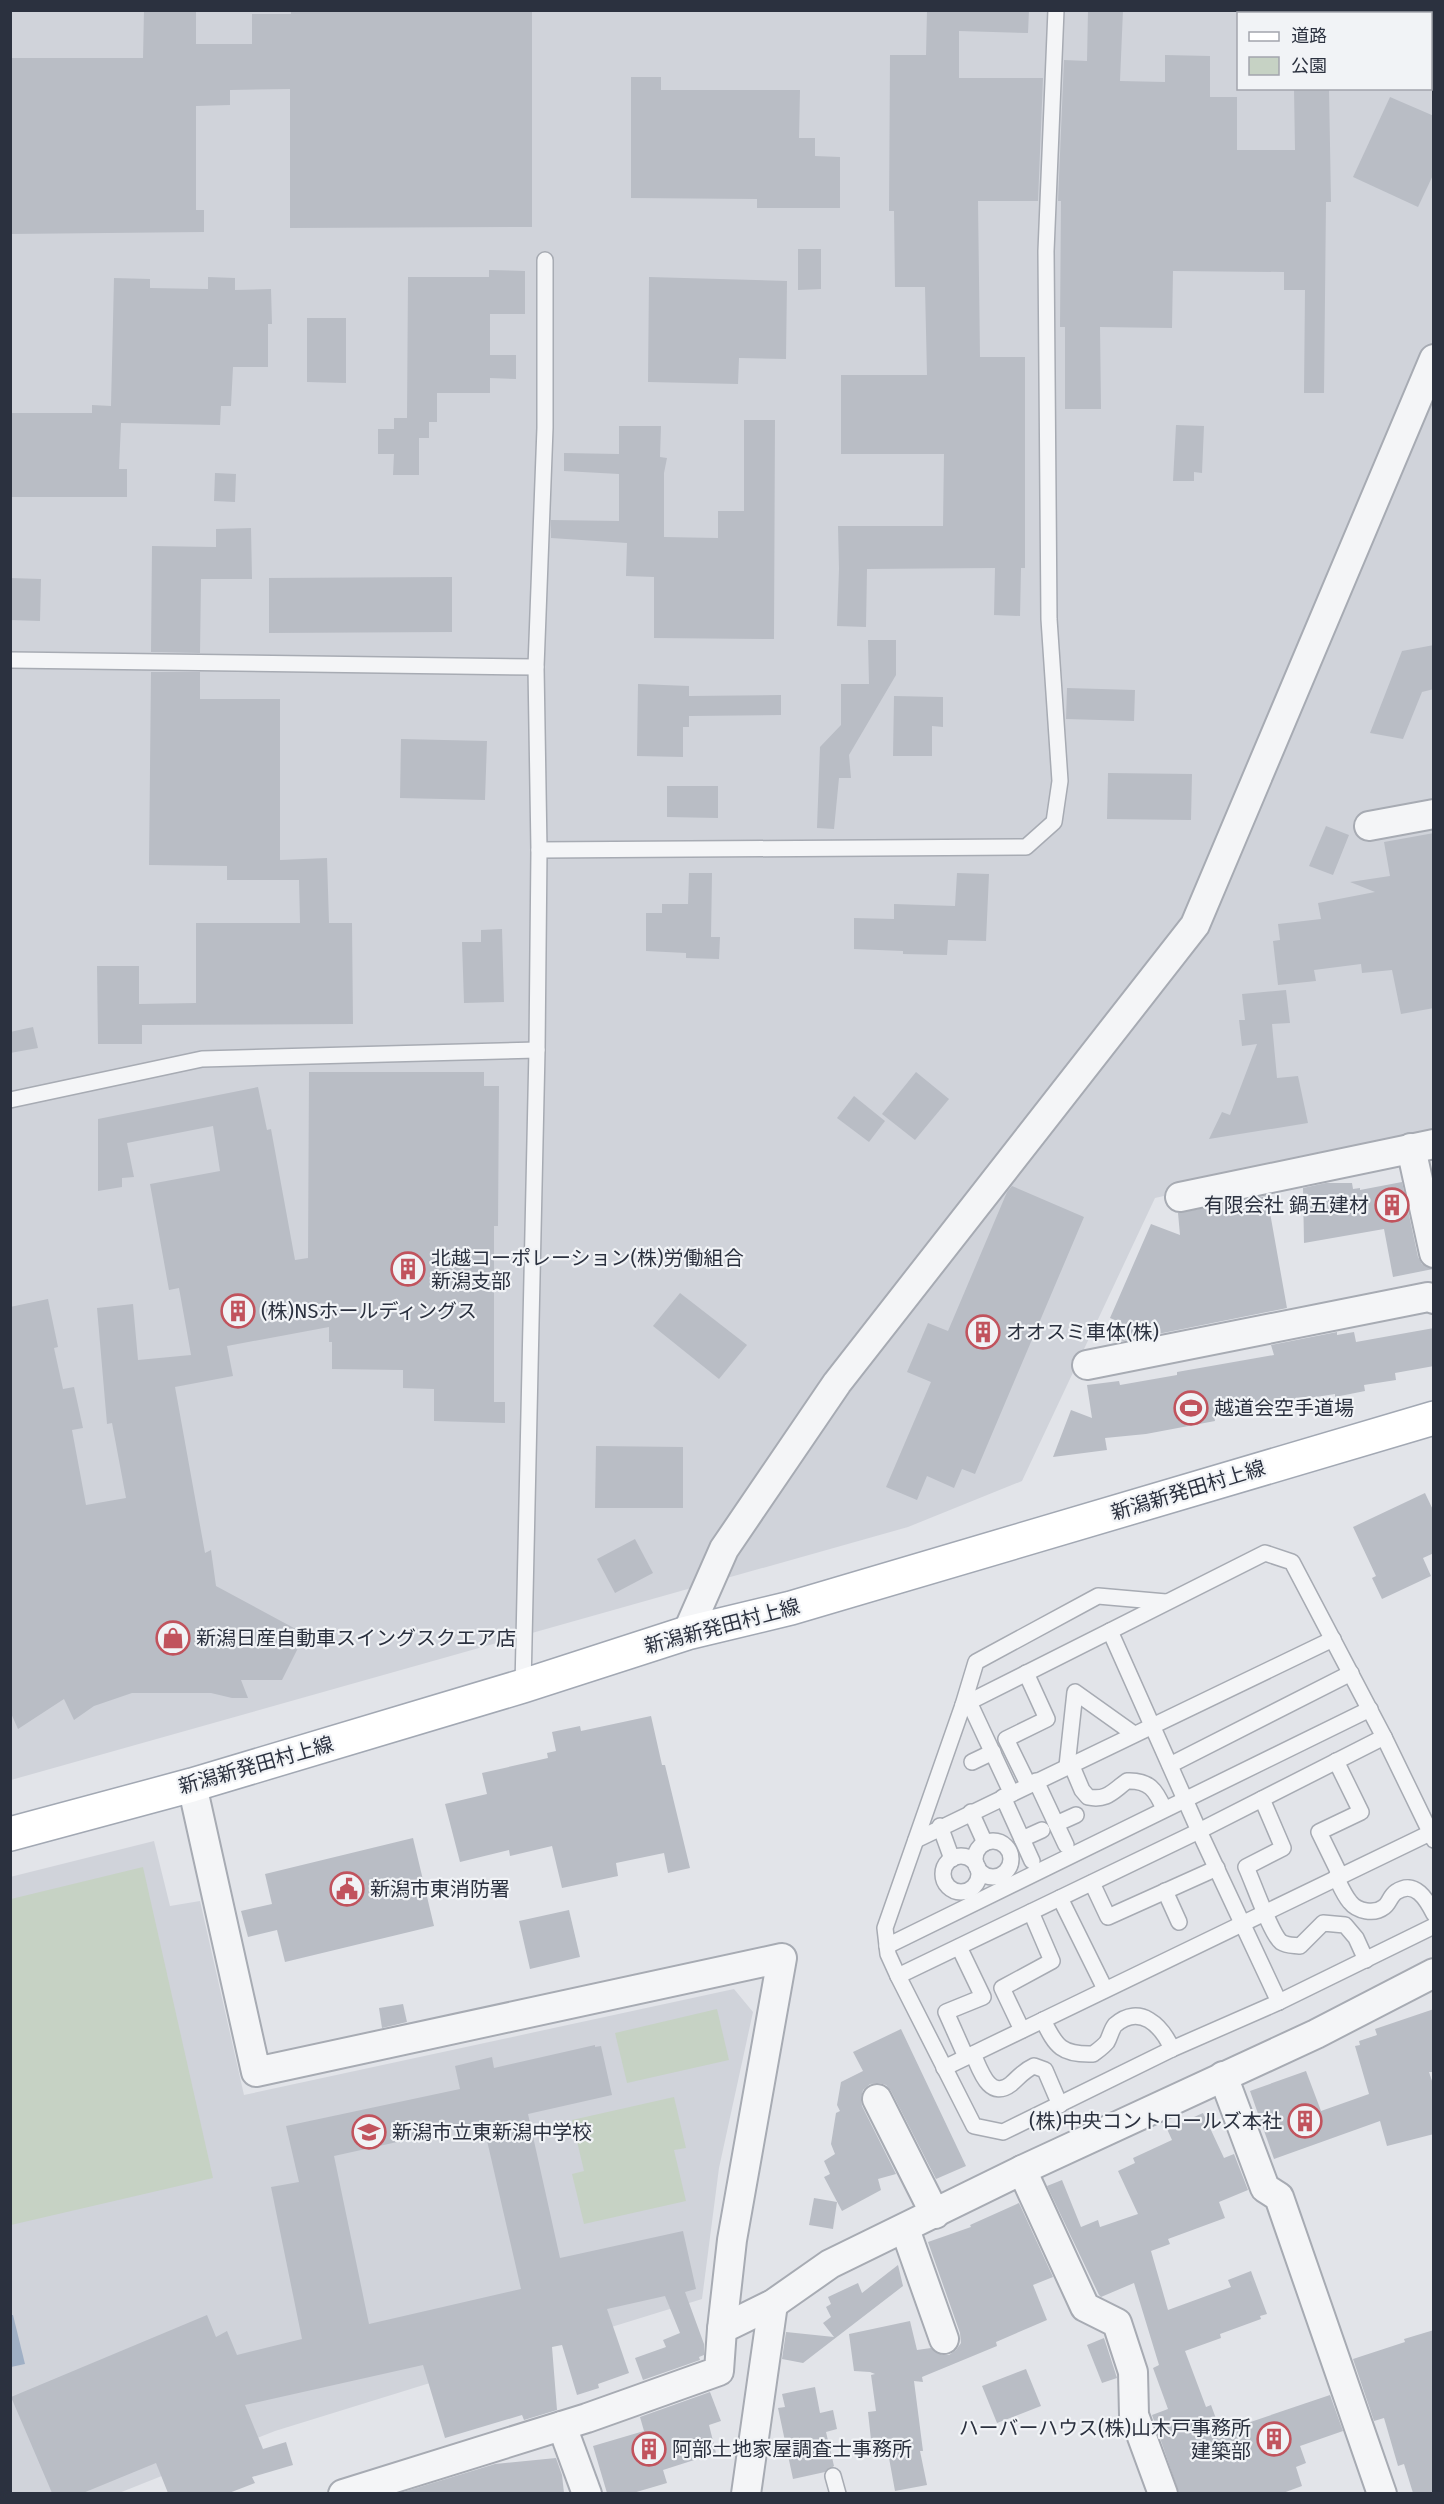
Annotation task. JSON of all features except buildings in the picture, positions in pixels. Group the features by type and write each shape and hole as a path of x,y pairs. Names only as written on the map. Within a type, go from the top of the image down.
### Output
{"main road":[{"name":"新潟新発田村上線","path":"10,1834 192,1785 523,1686 687,1633 791,1608 1434,1418"}],"street":[{"path":"687,1633 724,1549 837,1383 1195,925 1434,359"},
{"path":"1369,826 1434,814"},
{"path":"1180,1197 1422,1146 1434,1253"},
{"path":"1087,1365 1428,1297 1434,1299"},
{"path":"192,1785 256,2072 782,1958 732,2240 719,2371 378,2488 343,2493"},
{"path":"722,2329 773,2304 830,2264 1022,2170 1432,1979"},
{"path":"1224,2076 1265,2188 1279,2197 1382,2493"},
{"path":"878,2099 935,2214"},
{"path":"1022,2170 1085,2307 1117,2323 1133,2372 1134,2415 1163,2493"},
{"path":"905,2229 944,2339"},
{"path":"746,2493 773,2304"},
{"path":"562,2426 588,2493"}],"lane":[{"path":"539,850 1026,847 1054,822 1060,781 1049,619 1046,251 1056,10"},
{"path":"523,1686 537,1050 539,850 536,667 544,428 545,260"},
{"path":"10,660 536,667"},
{"path":"10,1100 202,1059 537,1050"},
{"path":"944,2068 1338,1876 1432,1836 1370,1709 1292,1562 1265,1553 966,1703"},
{"path":"1167,1602 1098,1596 976,1662 966,1703 885,1928 887,1946 898,1976 974,2126 1004,2132 1172,2049 1280,2002 1434,1926"},
{"path":"1110,1631 1199,1831 1280,2002"},
{"path":"916,1840 940,1826 1333,1639"},
{"path":"1026,1673 1047,1719 1006,1738 1032,1782 1049,1827 1066,1845"},
{"path":"1170,1765 1351,1673"},
{"path":"1134,1734 1075,1692 1069,1765 1082,1790 1088,1797 1104,1798 1113,1794 1127,1780 1139,1780 1149,1784 1157,1793 1164,1809"},
{"path":"966,1703 993,1752 1022,1839 1032,1861"},
{"path":"887,1946 1370,1709"},
{"path":"898,1976 1199,1831 1384,1737"},
{"path":"972,1762 993,1752"},
{"path":"1336,1761 1362,1812 1319,1832 1348,1900 1362,1911 1374,1911 1384,1907 1396,1892 1407,1889 1417,1890 1426,1898 1434,1914"},
{"path":"1262,1799 1283,1848 1246,1867 1280,1942 1300,1946 1323,1923 1345,1925 1356,1938 1366,1960"},
{"path":"971,1812 985,1843"},
{"path":"1022,1839 1076,1815"},
{"path":"940,1826 952,1858"},
{"path":"1092,1883 1108,1917 1217,1868"},
{"path":"1165,1892 1179,1922"},
{"path":"1060,1898 1105,1989"},
{"path":"1022,2030 1002,1988 1052,1961 1031,1912"},
{"path":"959,1947 982,1997 946,2012 986,2082 992,2087 1001,2089 1008,2086 1023,2071 1034,2066 1045,2070 1060,2105"},
{"path":"1043,2020 1051,2037 1062,2050 1074,2055 1093,2054 1106,2042 1113,2027 1128,2017 1142,2018 1157,2024 1172,2049"},
{"path":"833,2476 838,2493"}],"shaded area":[{"path":"11,11 1433,11 1433,1135 1155,1198 1022,1481 908,1527 11,1780"},
{"name":"新潟市立東新潟中学校","path":"154,1841 170,1906 200,1901 244,2095 734,1989 753,2012 719,2168 702,2299 275,2431 119,2493 11,2493 10,1877"}],"green space":[{"path":"143,1867 213,2178 11,2225 11,1899"},
{"path":"717,2009 729,2060 627,2083 615,2033"},
{"path":"674,2097 686,2148 674,2150 686,2201 584,2224 572,2174 584,2171 572,2120"}],"water":[{"path":"11,2315 13,2315 25,2364 11,2367"}],"place":[{"name":"有限会社 鍋五建材","path":"1392,1205"},
{"name":"北越コーポレーション(株)労働組合 新潟支部","path":"408,1269"},
{"name":"(株)NSホールディングス","path":"238,1311"},
{"name":"オオスミ車体(株)","path":"983,1332"},
{"name":"越道会空手道場","path":"1191,1408"},
{"name":"新潟日産自動車スイングスクエア店","path":"173,1638"},
{"name":"新潟市東消防署","path":"347,1889"},
{"name":"(株)中央コントロールズ本社","path":"1305,2121"},
{"name":"新潟市立東新潟中学校","path":"369,2132"},
{"name":"ハーバーハウス(株)山木戸事務所 建築部","path":"1274,2439"},
{"name":"阿部土地家屋調査士事務所","path":"649,2449"}]}
